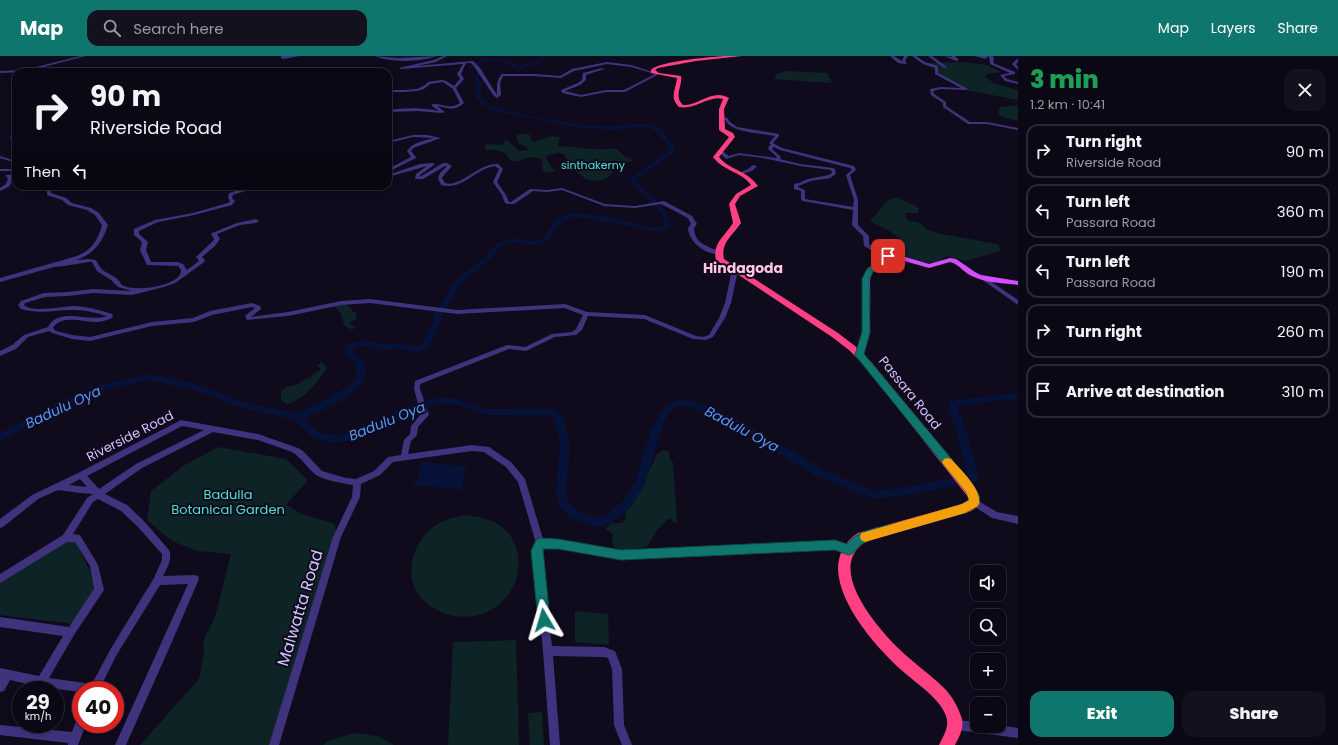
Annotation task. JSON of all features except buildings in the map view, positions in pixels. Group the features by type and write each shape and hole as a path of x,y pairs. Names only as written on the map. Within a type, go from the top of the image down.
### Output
{"highway":[{"path":"718,253 724,237 734,228 737,223 732,207 736,197 755,186 741,173 717,160 716,157 728,144 732,137 731,134 722,130 722,102 725,97 716,96 689,107 681,106 677,102 675,96 679,83 679,76 656,73 653,70 656,67 685,61 740,56"},
{"name":"Passara Road","path":"718,253 722,262 835,335 859,355 970,489 975,503"},
{"path":"947,745 956,725 954,716 946,702 885,644 861,612 849,588 845,575 845,560 849,549 856,542 870,535 900,528 965,508 975,503"}],"main road":[{"path":"859,355 866,332 866,279 870,271 886,257 902,258 929,266 950,260 956,261 974,275 1018,284"}],"street":[{"path":"36,68 84,56"},
{"path":"283,56 283,58 286,58 298,56"},
{"path":"376,56 392,60 435,56"},
{"path":"392,60 407,56"},
{"path":"445,56 435,61 401,68 465,63 475,64 497,97 499,95 498,83 502,75 534,75 561,78"},
{"path":"892,56 899,62 905,63 903,61 906,56"},
{"path":"914,56 924,63 935,66 938,68 936,73 966,89 941,88 931,90 932,94 943,100 946,108 954,111 969,123 987,123 1018,129"},
{"path":"930,56 945,67"},
{"path":"946,56 957,60 953,56"},
{"path":"976,56 985,58 988,56"},
{"path":"991,56 991,63 1014,73 1002,75 1004,79 1018,83"},
{"path":"1018,60 1014,64 1018,69"},
{"path":"454,88 462,79 459,74 465,63"},
{"path":"554,80 566,76 573,70 607,63 631,66 656,73"},
{"path":"604,68 584,74 584,80 579,84 565,88 563,92 581,96 606,91 625,91 656,73"},
{"path":"0,72 12,72"},
{"path":"392,91 422,89 428,86 429,83 445,80 454,88 462,102 455,108 434,105 442,111 442,113 410,109 392,111"},
{"path":"721,118 727,119 733,127 778,136 771,143 774,146 808,157 852,167 854,170 848,175 856,200 855,225 866,236 866,244 886,257"},
{"path":"392,141 407,138 439,138 412,146 409,151 414,156 392,169"},
{"path":"774,146 770,147 770,149 779,157 777,160"},
{"path":"720,151 728,158 739,154 777,160 800,166 833,169 834,174 828,178 811,179 801,185 796,185 796,188 803,190 803,200 856,210"},
{"path":"0,157 12,161"},
{"path":"392,175 422,165 432,164 418,174 417,178 421,178 445,164 450,166 440,178 443,184 450,186 455,185 469,175 490,165 496,165 502,169 495,182 507,203 512,203 532,190 547,191 562,189 604,205 632,207 662,202 690,217 694,224 691,228 691,236 702,248 718,253"},
{"path":"741,173 750,170 755,166"},
{"path":"0,170 12,170"},
{"path":"0,190 8,185 10,179 8,176 12,176"},
{"path":"0,280 74,259 93,249 102,236 105,225 97,214 89,209 70,204 64,199 50,194 49,191 50,190"},
{"path":"182,276 184,270 181,265 149,264 143,250 145,242 137,235 136,230 142,226 157,221 194,214 230,204 233,201 230,198 231,194 243,190"},
{"path":"0,354 14,347 26,336 50,328 54,322 61,319 71,318 101,320 110,317 110,314 74,308 26,310 21,305 23,302 44,295 68,294 93,290 132,293 158,287 182,276 201,262 202,260 199,256 214,245 217,239 214,234 239,224 256,221"},
{"path":"54,265 58,266 85,260 94,261 96,268 102,273 116,279 120,286 139,291"},
{"path":"50,328 54,332 72,337 90,339 152,324 194,320 210,313 252,305 258,307 258,309 248,316 249,319 288,314 341,303 370,301 447,312 565,306 586,314 645,317 695,338 704,339 711,336 722,318 728,303 735,270"},
{"path":"983,278 1018,303"},
{"path":"404,456 408,440 413,435 415,426 425,413 422,400 417,389 417,383 509,347 526,349 554,336 574,334 579,330 586,314"},
{"name":"Riverside Road","path":"0,524 35,497 181,423 258,437 295,450 300,453 319,473 346,481 357,482"},
{"path":"0,579 66,538 90,500 97,492 138,466 212,429"},
{"path":"357,482 377,473 391,459 404,456 472,448 486,449 493,452 518,474 522,481 540,544 537,551 548,651 555,745"},
{"path":"81,475 97,492 124,508 140,523 166,552 166,560 157,581 113,653 99,681"},
{"name":"Malwatta Road","path":"274,745 337,537 356,497 357,482"},
{"path":"57,486 97,492"},
{"path":"975,503 995,515 1018,520"},
{"path":"42,681 71,632 99,590 94,565 77,538 66,538"},
{"path":"540,544 558,544 621,555 835,545 849,549"},
{"path":"120,745 195,579 157,581"},
{"path":"0,622 71,632"},
{"path":"548,651 604,652 612,654 617,669 619,725 627,745"},
{"path":"0,687 4,675 36,681"},
{"path":"956,725 1018,733"},
{"path":"0,730 74,741"}],"green space":[{"path":"964,62 987,65 1001,72 987,74 985,77 994,83 1018,90 1018,100 965,90 966,89 936,73 938,68 924,63"},
{"path":"786,71 827,73 832,83 774,79 777,74"},
{"path":"1018,105 1018,121 1002,117 998,113 1000,107"},
{"name":"sinthakerny","path":"520,134 528,134 534,142 552,136 560,137 558,146 594,149 616,148 624,156 634,161 615,164 613,165 613,170 608,177 593,181 584,178 578,173 564,154 558,153 545,156 552,168 556,170 553,172 548,172 543,171 542,159 530,157 516,162 510,160 506,154 496,150 487,150 484,146 488,144 503,145 505,140 507,140 519,151 528,150 527,147 517,140 516,136"},
{"path":"897,197 919,208 918,213 905,213 907,220 920,223 927,229 936,233 998,244 1001,251 965,261 946,256 941,260 929,263 898,255 900,239 888,230 870,221 887,201"},
{"path":"343,304 350,307 353,312 357,313 356,320 351,321 350,324 356,327 352,330 344,325 341,313 334,306"},
{"path":"322,362 327,368 310,390 293,402 287,404 281,400 281,391 310,378 313,374 321,370 317,365"},
{"name":"Badulla Botanical Garden","path":"218,447 286,459 308,480 286,505 302,514 335,524 337,537 274,745 140,745 199,679 204,652 203,641 215,617 231,554 197,551 172,541 147,520 151,491 183,466"},
{"path":"663,450 669,452 670,460 673,462 677,524 669,518 657,530 647,547 619,552 612,544 613,534 605,529 611,523 621,523 627,518 625,513 626,505 631,505 644,486 647,473 657,454"},
{"path":"467,515 489,520 505,529 516,546 519,566 513,586 508,595 499,605 488,612 476,616 464,617 439,611 428,604 419,595 414,586 411,567 417,548 429,531 443,521"},
{"path":"67,540 75,541 91,573 94,591 73,624 0,615 0,581"},
{"path":"575,611 608,614 609,645 575,642"},
{"path":"516,640 519,745 448,745 453,642"},
{"path":"542,712 544,745 530,745 528,713"},
{"path":"354,733 377,736 394,745 323,745 328,741"}],"water":[{"path":"421,462 466,466 462,490 413,485 414,480 418,480"}],"waterway":[{"path":"298,417 339,396 357,383 360,376 360,367 359,362 353,358 349,352 352,346 362,343 385,347 401,346 414,349 424,348 438,318 436,315 441,311 458,282 488,258 500,244 511,240 533,243 544,241 554,227 563,218 573,215 594,217 650,229 659,230 667,227 665,216 661,210 650,197 634,183 633,180 671,152 673,148 658,131 652,127 638,125 614,128 581,126 492,109 478,98 477,90 480,83 476,79 479,74 477,69 471,67 474,64 486,60 497,59 507,61 517,68 520,68 541,60 544,56"},
{"name":"Badulu Oya","path":"0,437 71,400 101,387 149,377 196,387 242,405 298,417"},
{"name":"Badulu Oya","path":"298,417 312,432 324,438 338,439 345,438 412,408 438,401 453,401 488,412 537,413 549,411 554,413 558,418 565,442 561,495 565,506 574,515 596,522 607,520 626,505 640,484 656,430 663,416 668,408 680,402 697,405 738,424 820,473 874,495 913,490 974,478 959,424 953,410 953,403 1012,396 1018,400"}],"slow traffic":[{"path":"865,537 965,508 975,503 970,489 947,462"}],"district":[{"name":"Hindagoda","path":"743,268"}],"route":[{"path":"544,620 537,551 540,544 558,544 621,555 678,551 835,545 849,549 859,539 965,508 975,503 970,489 859,355 866,332 866,279 870,271 888,256"}]}
